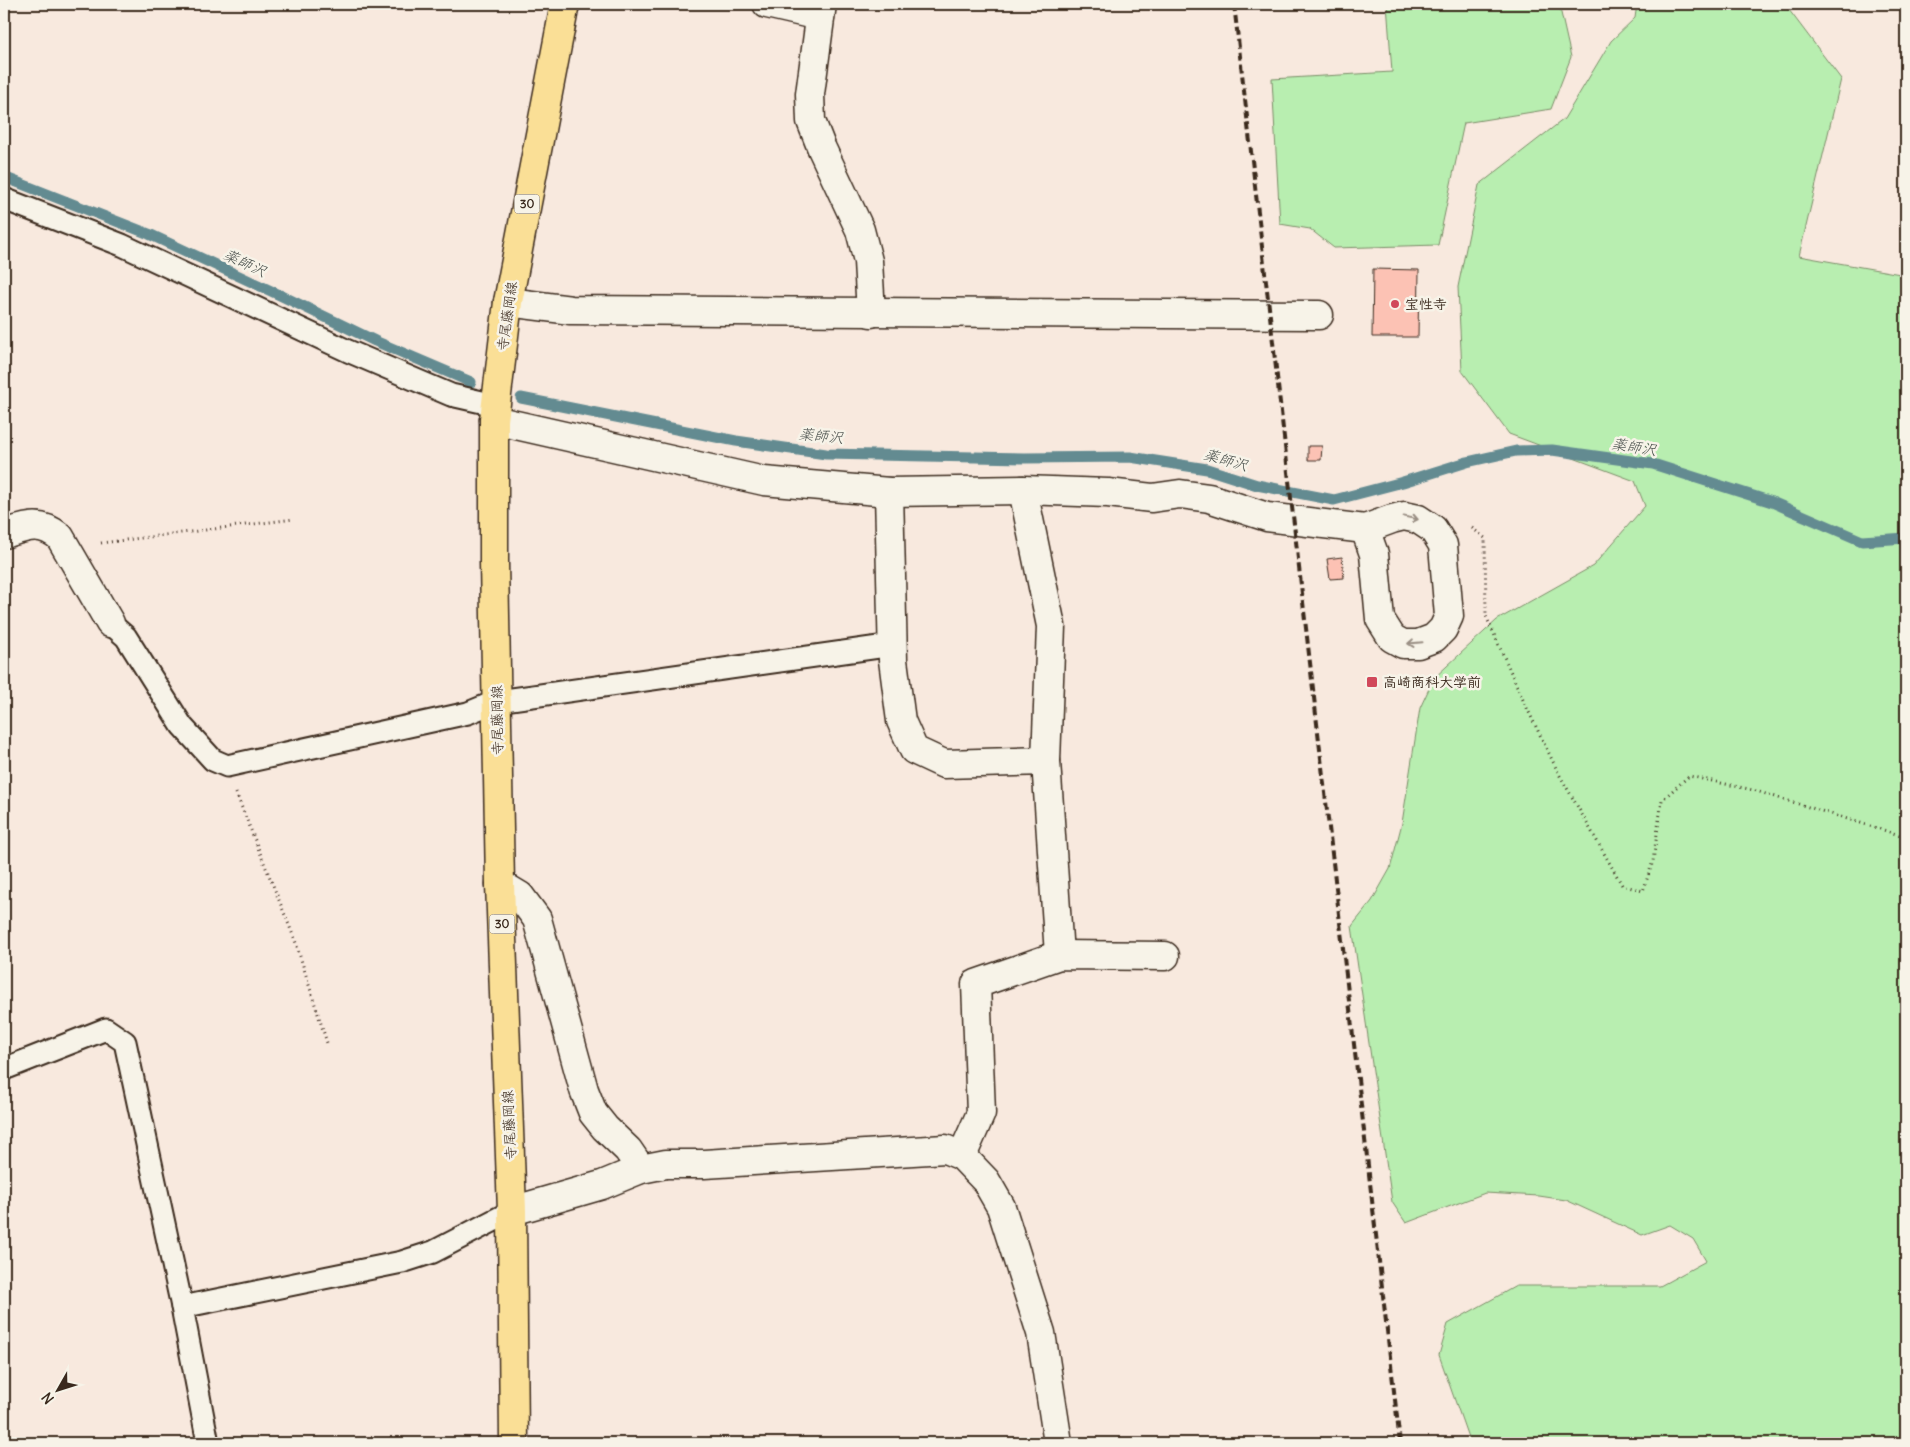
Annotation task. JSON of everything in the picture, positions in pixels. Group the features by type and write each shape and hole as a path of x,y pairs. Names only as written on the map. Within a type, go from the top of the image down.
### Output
{"main road":[{"name":"寺尾藤岡線","path":"514,1443 512,1211 500,884 494,562 494,412 508,302 565,4"}],"street":[{"path":"767,4 820,10 810,94 811,121 860,230 868,262 871,313"},
{"path":"508,302 571,310 1319,315"},
{"path":"494,412 764,481 889,492 1023,490 1108,493 1152,498 1180,494 1209,498 1267,518 1365,529 1404,516 1418,519 1433,530 1443,545 1449,616 1443,629 1434,638 1418,644 1403,644 1392,638 1380,619 1374,554 1365,529"},
{"path":"1023,490 1051,626 1046,762 1059,955"},
{"path":"889,492 893,660 901,721 914,750 944,764 1046,762"},
{"path":"4,534 30,526 50,529 60,537 110,623"},
{"path":"500,884 520,896 537,919 584,1090 593,1113 605,1128 628,1150 641,1169"},
{"path":"962,1156 981,1113 976,984 1059,955 1165,956"},
{"path":"512,1211 602,1185 641,1169 666,1164 704,1164 945,1149 962,1156 986,1181 1001,1206 1041,1333 1058,1443"}],"lane":[{"path":"4,199 122,245 348,351 442,392 474,402 494,412"},
{"path":"110,623 126,637 182,726 213,760 227,766 468,713 497,701 893,644"},
{"path":"4,1069 106,1029 125,1042 182,1307 208,1443"},
{"path":"182,1307 402,1262 433,1252 512,1211"}],"path":[{"path":"1433,530 1459,517 1485,538 1486,616 1559,774 1622,886 1643,892 1653,861 1662,800 1689,776 1753,790 1906,837"},
{"path":"66,547 294,519"},
{"path":"227,766 240,804 295,940 327,1043"}],"green space":[{"path":"1387,4 1559,4 1571,57 1551,109 1464,123 1438,245 1334,248 1310,229 1280,224 1272,79 1392,72"},
{"path":"1637,4 1788,4 1789,10 1841,79 1799,256 1906,275 1906,1443 1470,1443 1439,1355 1448,1324 1516,1286 1660,1286 1706,1261 1693,1239 1670,1225 1642,1235 1566,1200 1539,1196 1485,1193 1406,1223 1392,1202 1352,926 1372,901 1390,869 1402,823 1420,708 1434,678 1497,620 1593,566 1645,506 1635,481 1509,434 1462,371 1458,287 1479,185 1564,119 1611,41 1635,18"}],"building":[{"name":"宝性寺","path":"1373,269 1419,270 1418,337 1372,337"},
{"path":"1308,446 1322,446 1321,460 1308,460"},
{"path":"1342,557 1344,578 1330,579 1327,559"}],"waterway":[{"name":"薬師沢","path":"4,177 149,234 375,341 471,382"},
{"name":"薬師沢","path":"521,398 736,441 826,454 1024,458 1130,457 1207,469 1257,485 1334,500 1403,482 1467,462 1516,451 1552,450 1653,464 1772,502 1862,541 1906,538"}],"railway":[{"path":"1234,4 1400,1443"}],"place":[{"name":"宝性寺","path":"1395,304"},
{"name":"高崎商科大学前","path":"1372,682"}]}
